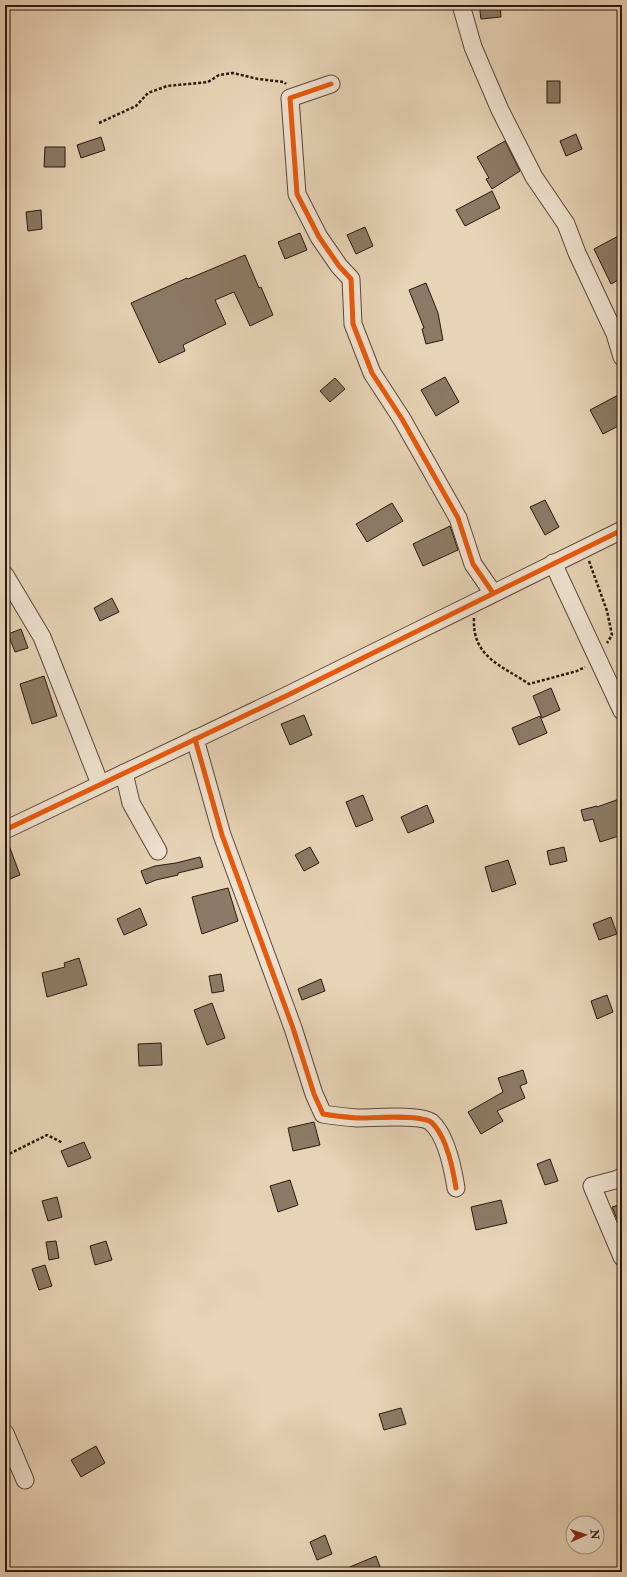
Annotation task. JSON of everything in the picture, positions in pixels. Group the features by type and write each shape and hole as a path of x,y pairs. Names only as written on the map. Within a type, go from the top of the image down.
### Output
{"street":[{"path":"461,5 473,48 500,110 534,177 566,224 577,253 615,334 622,357"},
{"path":"331,84 290,98 297,194 319,237 339,266 351,279 353,324 372,373 402,419 458,518 473,564 493,593"},
{"path":"5,830 286,696 622,530"},
{"path":"553,563 622,711"},
{"path":"5,575 42,637 100,784"},
{"path":"195,739 222,835 293,1028 314,1094 323,1114 346,1117 418,1118 430,1122 438,1132 445,1147 452,1168 456,1188"},
{"path":"124,773 131,803 158,851"},
{"path":"622,1176 615,1180 592,1186 622,1257"},
{"path":"5,1433 25,1480"}],"path":[{"path":"99,122 136,106 148,93 167,86 208,82 219,75 233,73 258,79 284,82 298,95"},
{"path":"475,602 474,630 479,645 492,661 529,684 577,671 598,659 612,634 585,548"},
{"path":"5,1156 47,1135 63,1143"}],"building":[{"path":"479,5 500,5 501,17 481,19"},
{"path":"547,81 560,81 560,103 547,103"},
{"path":"576,134 582,149 566,156 560,141"},
{"path":"101,137 105,150 81,158 77,145"},
{"path":"505,141 520,171 492,189 486,179 489,178 477,157"},
{"path":"45,147 65,147 65,167 44,167"},
{"path":"492,191 500,208 465,226 456,210"},
{"path":"41,210 42,229 28,231 26,212"},
{"path":"365,227 373,246 356,254 347,235"},
{"path":"300,233 307,250 285,259 278,242"},
{"path":"622,234 622,278 611,284 594,249"},
{"path":"245,255 259,288 261,287 273,315 250,326 234,292 215,300 226,324 183,345 185,351 159,363 131,303 187,278 188,279"},
{"path":"426,283 438,313 443,340 426,344 422,329 424,328 409,290"},
{"path":"445,377 459,402 436,416 421,390"},
{"path":"335,378 345,389 330,402 320,391"},
{"path":"622,393 622,424 603,434 590,410"},
{"path":"545,500 559,527 545,535 530,507"},
{"path":"392,503 403,521 367,542 356,524"},
{"path":"450,526 458,550 423,566 413,544"},
{"path":"112,598 119,612 100,621 94,608"},
{"path":"21,629 28,648 15,652 8,634"},
{"path":"44,676 57,716 32,724 20,684"},
{"path":"551,688 560,710 542,718 533,696"},
{"path":"304,715 312,735 290,745 281,724"},
{"path":"540,716 547,733 519,745 512,728"},
{"path":"363,795 373,820 356,827 346,802"},
{"path":"622,798 622,813 618,815 622,828 622,835 600,842 593,819 584,821 581,810 597,807"},
{"path":"427,805 434,822 408,833 401,817"},
{"path":"5,840 7,840 20,875 5,881"},
{"path":"310,847 319,863 304,871 295,855"},
{"path":"564,847 567,861 550,865 547,851"},
{"path":"200,857 203,867 178,873 178,875 146,884 141,871 155,866"},
{"path":"508,860 516,884 492,892 485,867"},
{"path":"228,888 238,921 202,934 192,897"},
{"path":"140,908 147,925 124,935 117,919"},
{"path":"611,917 617,934 599,940 593,924"},
{"path":"79,958 87,985 47,997 42,973 65,967 64,963"},
{"path":"221,974 224,991 212,993 209,976"},
{"path":"321,979 325,991 302,1000 298,989"},
{"path":"607,995 613,1012 597,1019 591,1001"},
{"path":"212,1003 225,1038 207,1045 194,1010"},
{"path":"161,1043 162,1065 139,1066 138,1044"},
{"path":"523,1070 527,1083 520,1086 525,1098 497,1111 503,1121 481,1134 468,1112 503,1092 498,1078"},
{"path":"314,1122 320,1145 293,1151 288,1128"},
{"path":"84,1142 91,1158 68,1167 61,1151"},
{"path":"550,1159 558,1181 545,1185 537,1164"},
{"path":"290,1180 298,1205 278,1212 270,1186"},
{"path":"57,1197 62,1217 48,1221 42,1201"},
{"path":"501,1200 507,1223 476,1230 471,1207"},
{"path":"622,1204 622,1231 612,1207"},
{"path":"56,1241 59,1258 49,1260 46,1242"},
{"path":"106,1241 112,1260 95,1265 90,1246"},
{"path":"45,1265 52,1286 39,1290 32,1269"},
{"path":"401,1408 406,1424 384,1430 379,1414"},
{"path":"96,1446 105,1463 81,1477 71,1460"},
{"path":"325,1535 332,1554 317,1560 310,1542"},
{"path":"376,1556 382,1572 338,1572"}],"cycle path":[{"path":"331,84 290,98 297,194 319,237 339,266 351,279 353,324 372,373 402,419 458,518 473,564 493,593"},
{"path":"5,830 286,696 622,530"},
{"path":"195,739 222,835 293,1028 314,1094 323,1114 357,1118 407,1117 431,1122 441,1135 445,1144 451,1162 456,1188"}]}
